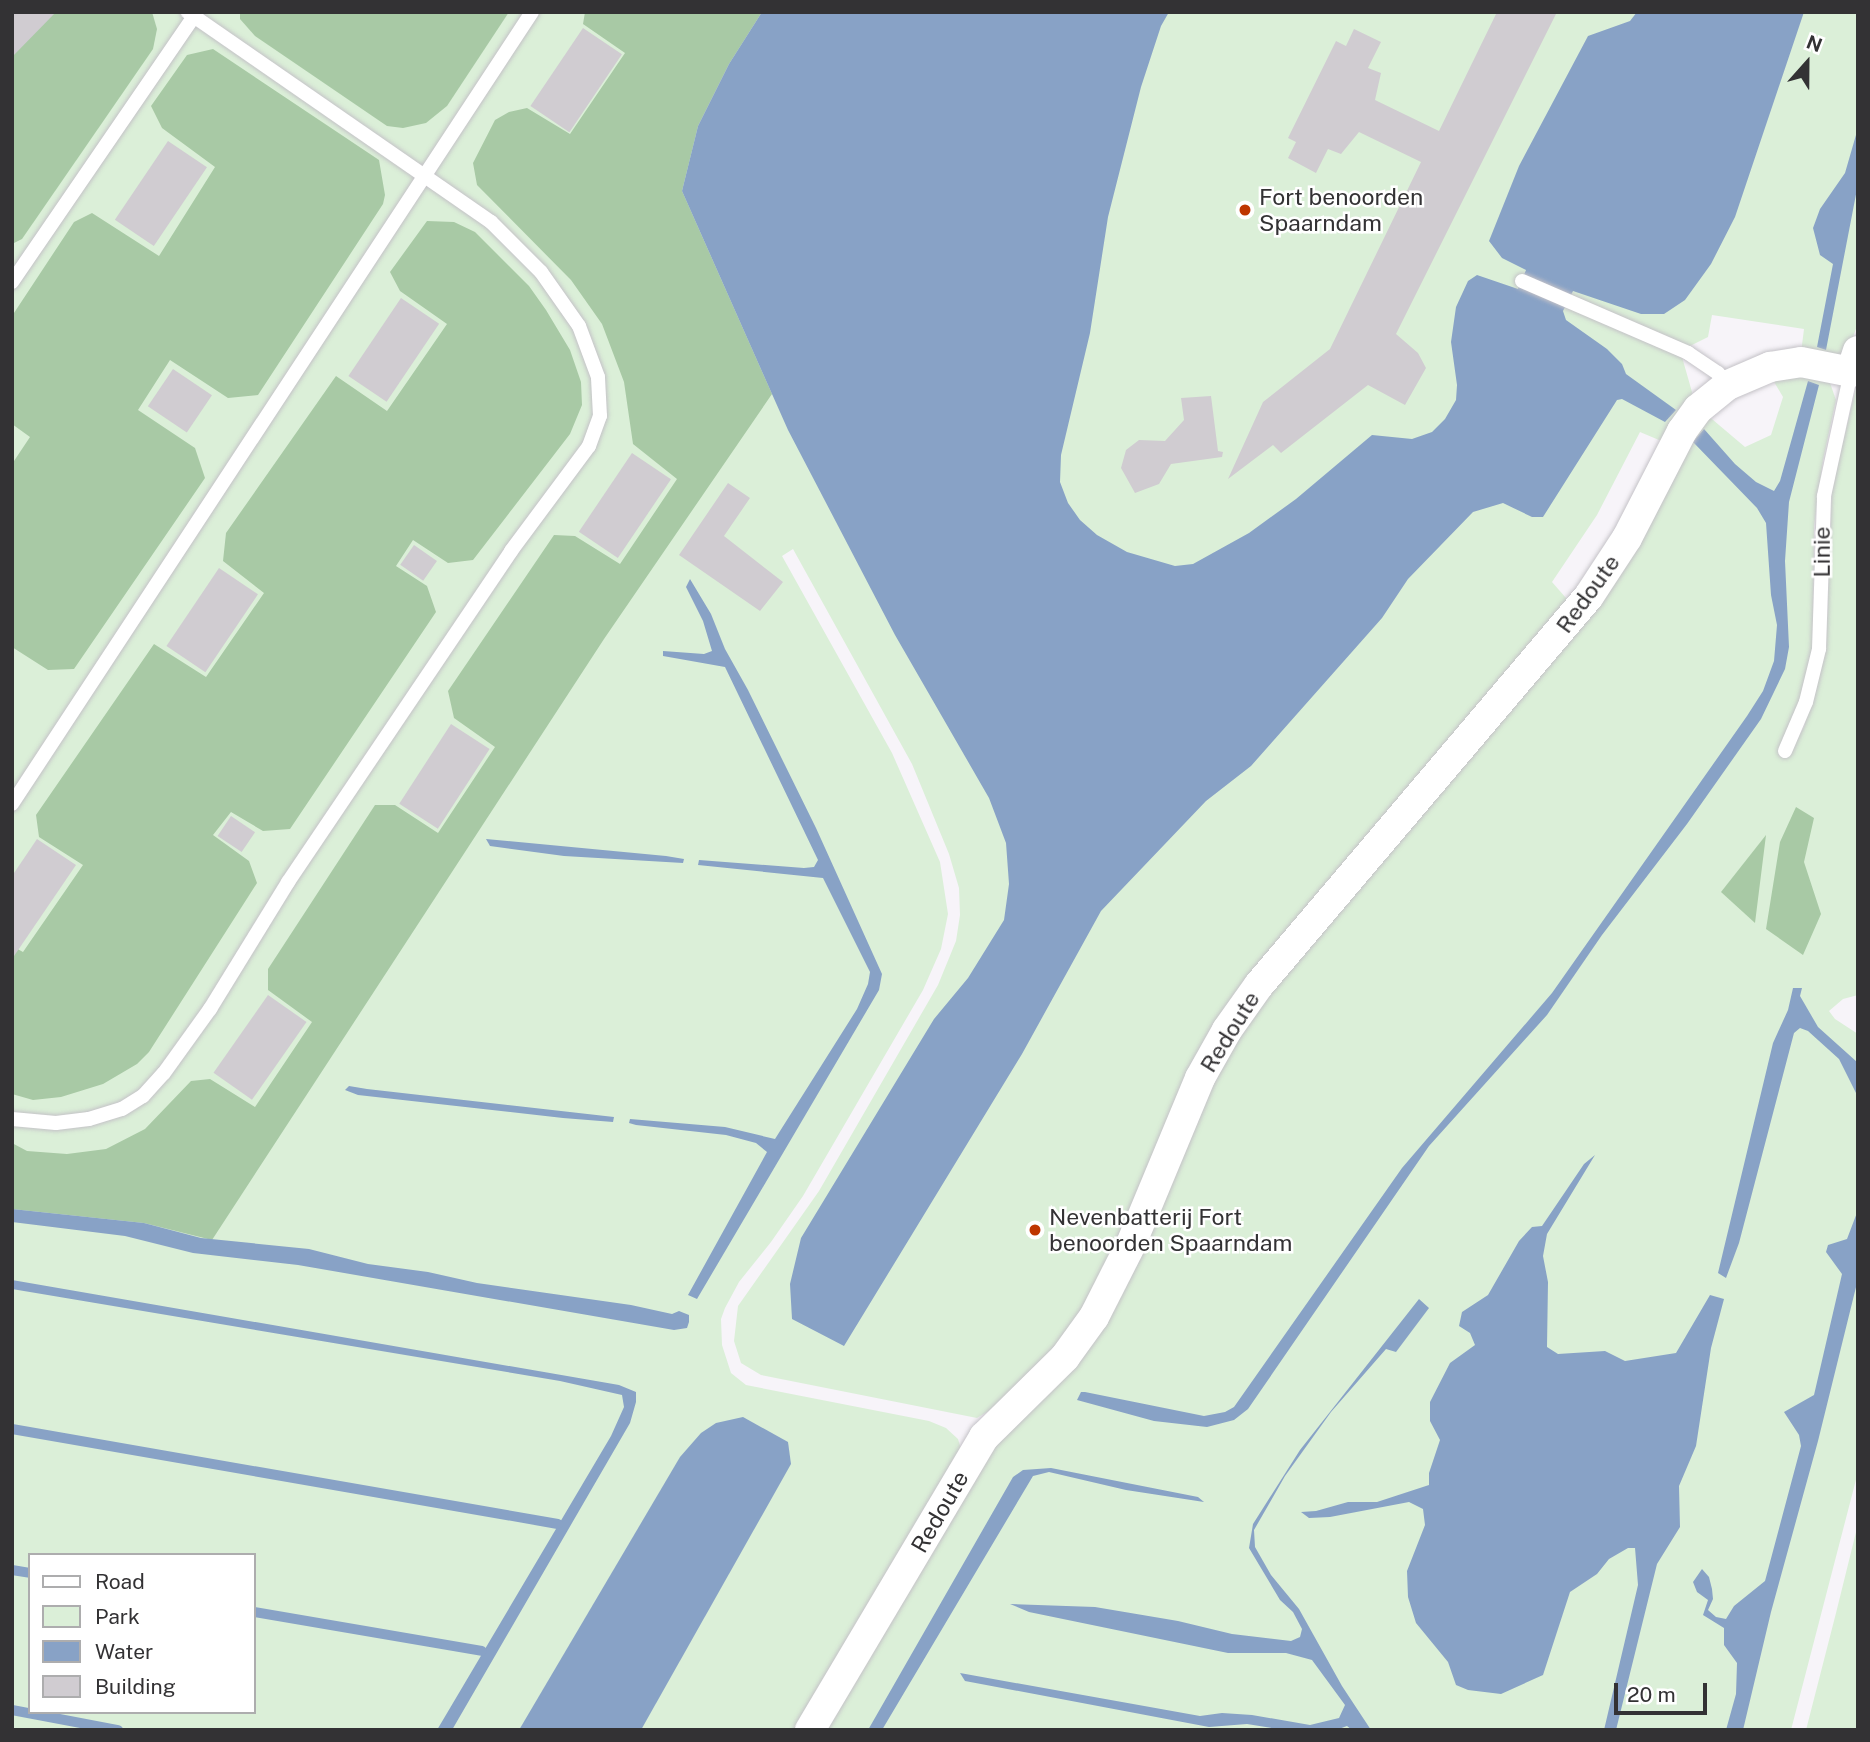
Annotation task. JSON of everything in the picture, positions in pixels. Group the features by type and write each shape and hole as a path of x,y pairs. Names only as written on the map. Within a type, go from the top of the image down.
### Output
{"street":[{"name":"Redoute","path":"810,1730 984,1437 1065,1357 1094,1317 1131,1244 1200,1078 1241,1009 1311,920 1589,596 1627,538 1682,431 1698,409 1728,385 1756,371 1783,363 1854,361"}],"lane":[{"path":"12,804 532,12"},
{"path":"12,282 193,14 491,222 541,272 579,326 598,377 600,415 589,446 511,551 288,883 210,1009 164,1073 143,1096 122,1109 89,1119 56,1123 12,1119"},
{"path":"1522,281 1688,353 1717,373 1728,385"},
{"name":"Linie","path":"1785,751 1804,709 1819,649 1824,496 1854,361"}],"green space":[{"path":"12,12 1858,12 1858,323 1851,343 1845,352 1835,357 1801,353 1804,329 1712,315 1708,337 1690,346 1682,357 1692,392 1691,401 1666,443 1640,432 1597,515 1552,582 1573,606 1256,977 1079,1324 1007,1400 977,1418 761,1375 741,1363 734,1341 738,1306 819,1191 938,985 956,941 960,915 959,888 949,854 912,764 793,549 782,556 892,753 940,862 948,914 941,949 923,990 803,1196 739,1282 725,1308 721,1319 722,1345 731,1373 746,1385 929,1421 946,1428 958,1439 961,1449 801,1730 12,1730"},
{"path":"12,12 152,12 157,29 153,49 22,239 12,244"},
{"path":"240,12 509,12 447,106 426,123 403,128 387,126 255,36 240,19"},
{"path":"585,12 762,12 729,64 698,126 682,191 772,394 604,639 212,1240 144,1223 12,1209 12,1143 27,1151 67,1154 106,1149 145,1129 191,1081 210,1079 255,1107 312,1022 268,990 268,969 375,805 395,805 438,833 495,747 454,718 448,691 554,535 575,536 620,564 677,479 633,444 624,382 602,324 571,280 477,185 473,163 495,120 509,112 527,108 570,134 625,53 583,24"},
{"path":"213,49 379,160 385,195 383,204 258,395 228,398 170,360 138,410 195,448 205,478 74,669 48,670 12,647 12,464 30,437 12,424 12,316 74,222 92,213 159,256 215,167 162,128 151,106 187,55"},
{"path":"427,221 454,222 475,232 529,286 546,310 570,350 581,382 582,405 570,434 473,560 448,563 413,540 396,566 427,586 436,612 290,829 263,831 231,812 213,835 249,861 257,883 149,1052 137,1064 103,1084 61,1097 33,1100 12,1094 12,946 23,952 83,865 39,837 36,815 154,644 206,677 264,593 223,561 226,533 336,376 387,411 447,324 400,291 390,272"},
{"path":"1780,372 1829,380 1836,400 1823,460 1814,526 1813,646 1799,703 1780,750 1779,755 1784,758 1788,756 1804,727 1821,666 1827,625 1832,487 1858,380 1858,995 1843,999 1829,1011 1835,1019 1858,1034 1858,1472 1791,1730 820,1730 987,1449 1036,1397 1220,1055 1479,737 1706,414 1745,447 1771,435 1783,397 1770,375"},
{"path":"1796,807 1814,818 1804,862 1821,914 1803,955 1766,929 1780,842"},
{"path":"1766,835 1755,923 1721,892"},
{"path":"1858,1524 1858,1730 1806,1730 1836,1613"}],"water":[{"path":"762,12 1169,12 1161,26 1141,87 1108,217 1090,333 1061,455 1060,482 1068,503 1080,520 1097,535 1127,552 1175,566 1193,564 1249,533 1296,499 1372,435 1412,439 1432,432 1445,419 1456,400 1457,385 1451,342 1456,307 1468,281 1477,275 1518,289 1526,270 1502,258 1489,241 1519,166 1588,36 1630,21 1637,12 1804,12 1735,217 1711,264 1685,300 1664,314 1641,314 1573,291 1563,311 1566,320 1607,349 1622,364 1626,374 1676,410 1665,422 1622,399 1617,400 1543,517 1532,517 1503,503 1473,512 1408,579 1382,618 1251,766 1206,801 1101,911 1022,1054 844,1346 792,1319 790,1284 801,1238 934,1019 968,978 1004,920 1009,884 1006,843 989,798 895,635 788,430 682,191 698,126 729,64"},
{"path":"1858,128 1858,184 1826,350 1817,347 1833,264 1820,255 1813,228 1820,209 1845,173"},
{"path":"1808,381 1819,385 1789,502 1785,561 1789,647 1785,669 1761,719 1687,824 1602,935 1547,1015 1429,1146 1248,1409 1234,1420 1207,1427 1154,1421 1077,1400 1081,1392 1085,1392 1204,1416 1225,1412 1234,1407 1402,1168 1552,993 1747,716 1763,691 1774,661 1777,625 1771,595 1766,523 1757,508 1693,442 1704,429 1735,464 1756,482 1774,491 1780,481"},
{"path":"690,579 711,614 725,649 816,828 882,974 879,990 697,1299 688,1295 767,1152 756,1143 726,1135 636,1125 629,1123 630,1119 725,1127 775,1139 857,1009 870,972 823,878 698,865 699,860 804,868 814,867 818,860 725,667 663,656 663,651 704,654 712,651 703,621 686,587"},
{"path":"486,839 684,859 683,863 564,856 490,846"},
{"path":"1793,988 1802,988 1800,996 1818,1027 1857,1062 1858,1097 1839,1059 1808,1031 1800,1028 1794,1033 1739,1243 1726,1278 1718,1273 1773,1043 1788,1010"},
{"path":"349,1086 614,1117 613,1122 563,1118 358,1095 345,1090"},
{"path":"1595,1155 1547,1234 1543,1256 1548,1282 1547,1347 1558,1354 1605,1351 1625,1361 1676,1353 1710,1295 1724,1299 1711,1348 1696,1446 1679,1486 1680,1527 1657,1564 1616,1730 1604,1730 1638,1585 1635,1548 1628,1548 1609,1559 1597,1574 1570,1592 1543,1675 1501,1694 1468,1690 1456,1685 1448,1662 1416,1623 1408,1597 1407,1571 1425,1525 1423,1509 1409,1502 1330,1517 1309,1518 1301,1512 1316,1511 1348,1502 1377,1502 1429,1485 1429,1473 1440,1440 1430,1421 1430,1402 1450,1363 1475,1345 1470,1333 1459,1326 1462,1312 1488,1295 1519,1241 1532,1227 1542,1226 1584,1164"},
{"path":"12,1209 144,1223 201,1238 309,1249 368,1264 428,1272 477,1283 631,1305 672,1314 679,1311 689,1315 689,1322 687,1328 674,1330 298,1265 193,1253 125,1236 12,1222"},
{"path":"1858,1210 1858,1279 1818,1441 1771,1612 1743,1730 1726,1730 1736,1694 1737,1663 1724,1645 1724,1628 1703,1615 1708,1600 1697,1592 1693,1582 1702,1569 1709,1577 1712,1589 1713,1599 1708,1610 1716,1617 1726,1619 1734,1606 1765,1581 1801,1446 1799,1435 1784,1412 1814,1395 1842,1274 1826,1252 1828,1245 1847,1239"},
{"path":"12,1280 619,1385 636,1392 636,1402 630,1423 452,1730 437,1730 611,1436 624,1407 622,1395 560,1381 12,1289"},
{"path":"1419,1299 1429,1308 1396,1352 1386,1349 1331,1412 1285,1476 1254,1530 1255,1547 1271,1575 1299,1609 1342,1686 1371,1730 1352,1730 1347,1726 1336,1730 1285,1730 1247,1724 1209,1727 965,1681 960,1673 1200,1716 1222,1713 1252,1715 1310,1725 1339,1718 1345,1705 1312,1660 1286,1653 1228,1653 1029,1612 1010,1604 1095,1607 1178,1621 1232,1634 1291,1641 1300,1637 1302,1629 1293,1612 1280,1600 1249,1548 1253,1524 1300,1450"},
{"path":"743,1417 788,1442 791,1464 641,1730 519,1730 680,1457 701,1433 716,1423"},
{"path":"1051,1468 1198,1497 1204,1502 1126,1490 1049,1472 1033,1476 882,1730 868,1730 1013,1477 1023,1470"}],"building":[{"path":"12,12 56,12 12,57"},
{"path":"1497,12 1557,12 1396,334 1418,353 1426,368 1405,405 1368,385 1281,453 1273,445 1228,479 1263,402 1330,349 1421,162 1359,132 1341,154 1328,149 1316,173 1288,158 1296,142 1288,138 1336,41 1346,46 1354,29 1381,42 1368,68 1381,73 1375,100 1439,131"},
{"path":"583,28 622,54 569,132 530,106"},
{"path":"168,141 207,167 154,246 115,220"},
{"path":"401,298 439,324 387,402 348,376"},
{"path":"173,369 212,395 187,433 148,406"},
{"path":"1211,396 1218,451 1223,452 1222,457 1171,464 1159,484 1135,493 1121,468 1126,450 1139,440 1165,441 1184,420 1181,398"},
{"path":"632,453 671,479 618,558 579,532"},
{"path":"728,483 750,498 724,536 783,582 760,611 679,555"},
{"path":"414,545 437,561 423,581 400,565"},
{"path":"219,568 258,594 205,672 166,646"},
{"path":"451,724 490,749 438,829 399,804"},
{"path":"231,816 255,832 242,852 218,836"},
{"path":"37,839 76,865 12,959 12,876"},
{"path":"268,995 307,1022 252,1100 214,1073"}],"waterway":[{"path":"12,1429 558,1524"},
{"path":"12,1570 28,1573"},
{"path":"256,1612 482,1651"},
{"path":"12,1710 28,1713"},
{"path":"33,1714 118,1730"}],"place":[{"name":"Fort benoorden Spaarndam","path":"1245,210"},
{"name":"Nevenbatterij Fort benoorden Spaarndam","path":"1035,1230"}]}
